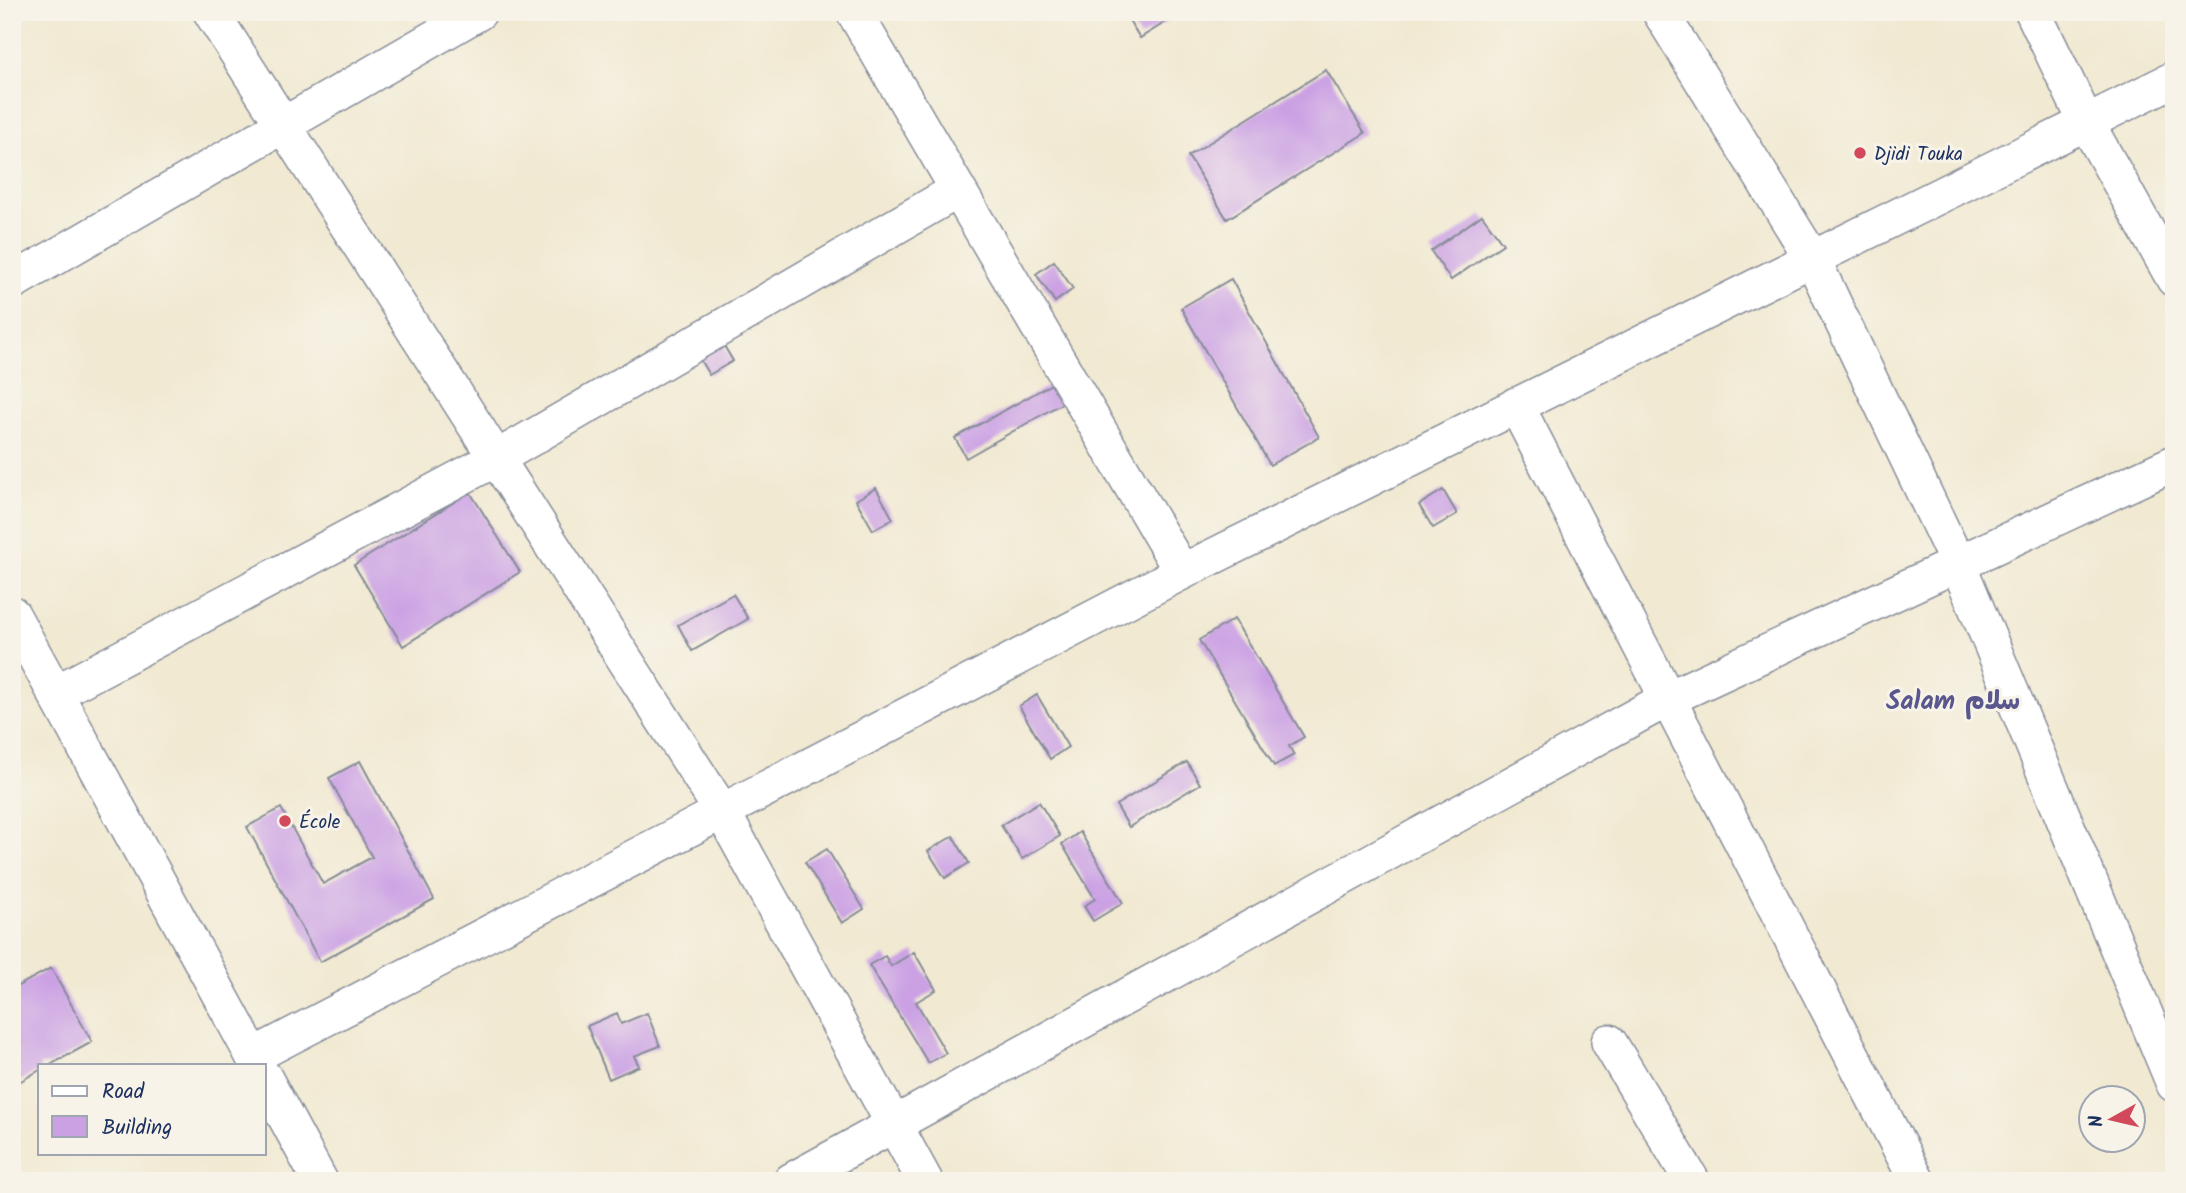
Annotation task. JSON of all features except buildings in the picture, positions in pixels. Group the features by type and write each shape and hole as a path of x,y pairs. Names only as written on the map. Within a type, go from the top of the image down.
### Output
{"street":[{"path":"211,12 723,813 925,1181"},
{"path":"12,282 479,12"},
{"path":"854,12 1182,572"},
{"path":"1660,12 1812,258 1958,564 2174,1084"},
{"path":"2033,12 2086,122 2174,279"},
{"path":"262,1064 723,813 1182,572 2174,79"},
{"path":"56,693 497,458 958,190"},
{"path":"1516,405 1917,1181"},
{"path":"790,1181 1667,699 2174,463"},
{"path":"12,614 257,1064"},
{"path":"1609,1042 1692,1181"},
{"path":"266,1081 320,1181"}],"place":[{"name":"Djidi Touka","path":"1860,153"},
{"name":"École","path":"285,821"}],"district":[{"name":"Salam سلام","path":"1953,700"}]}
